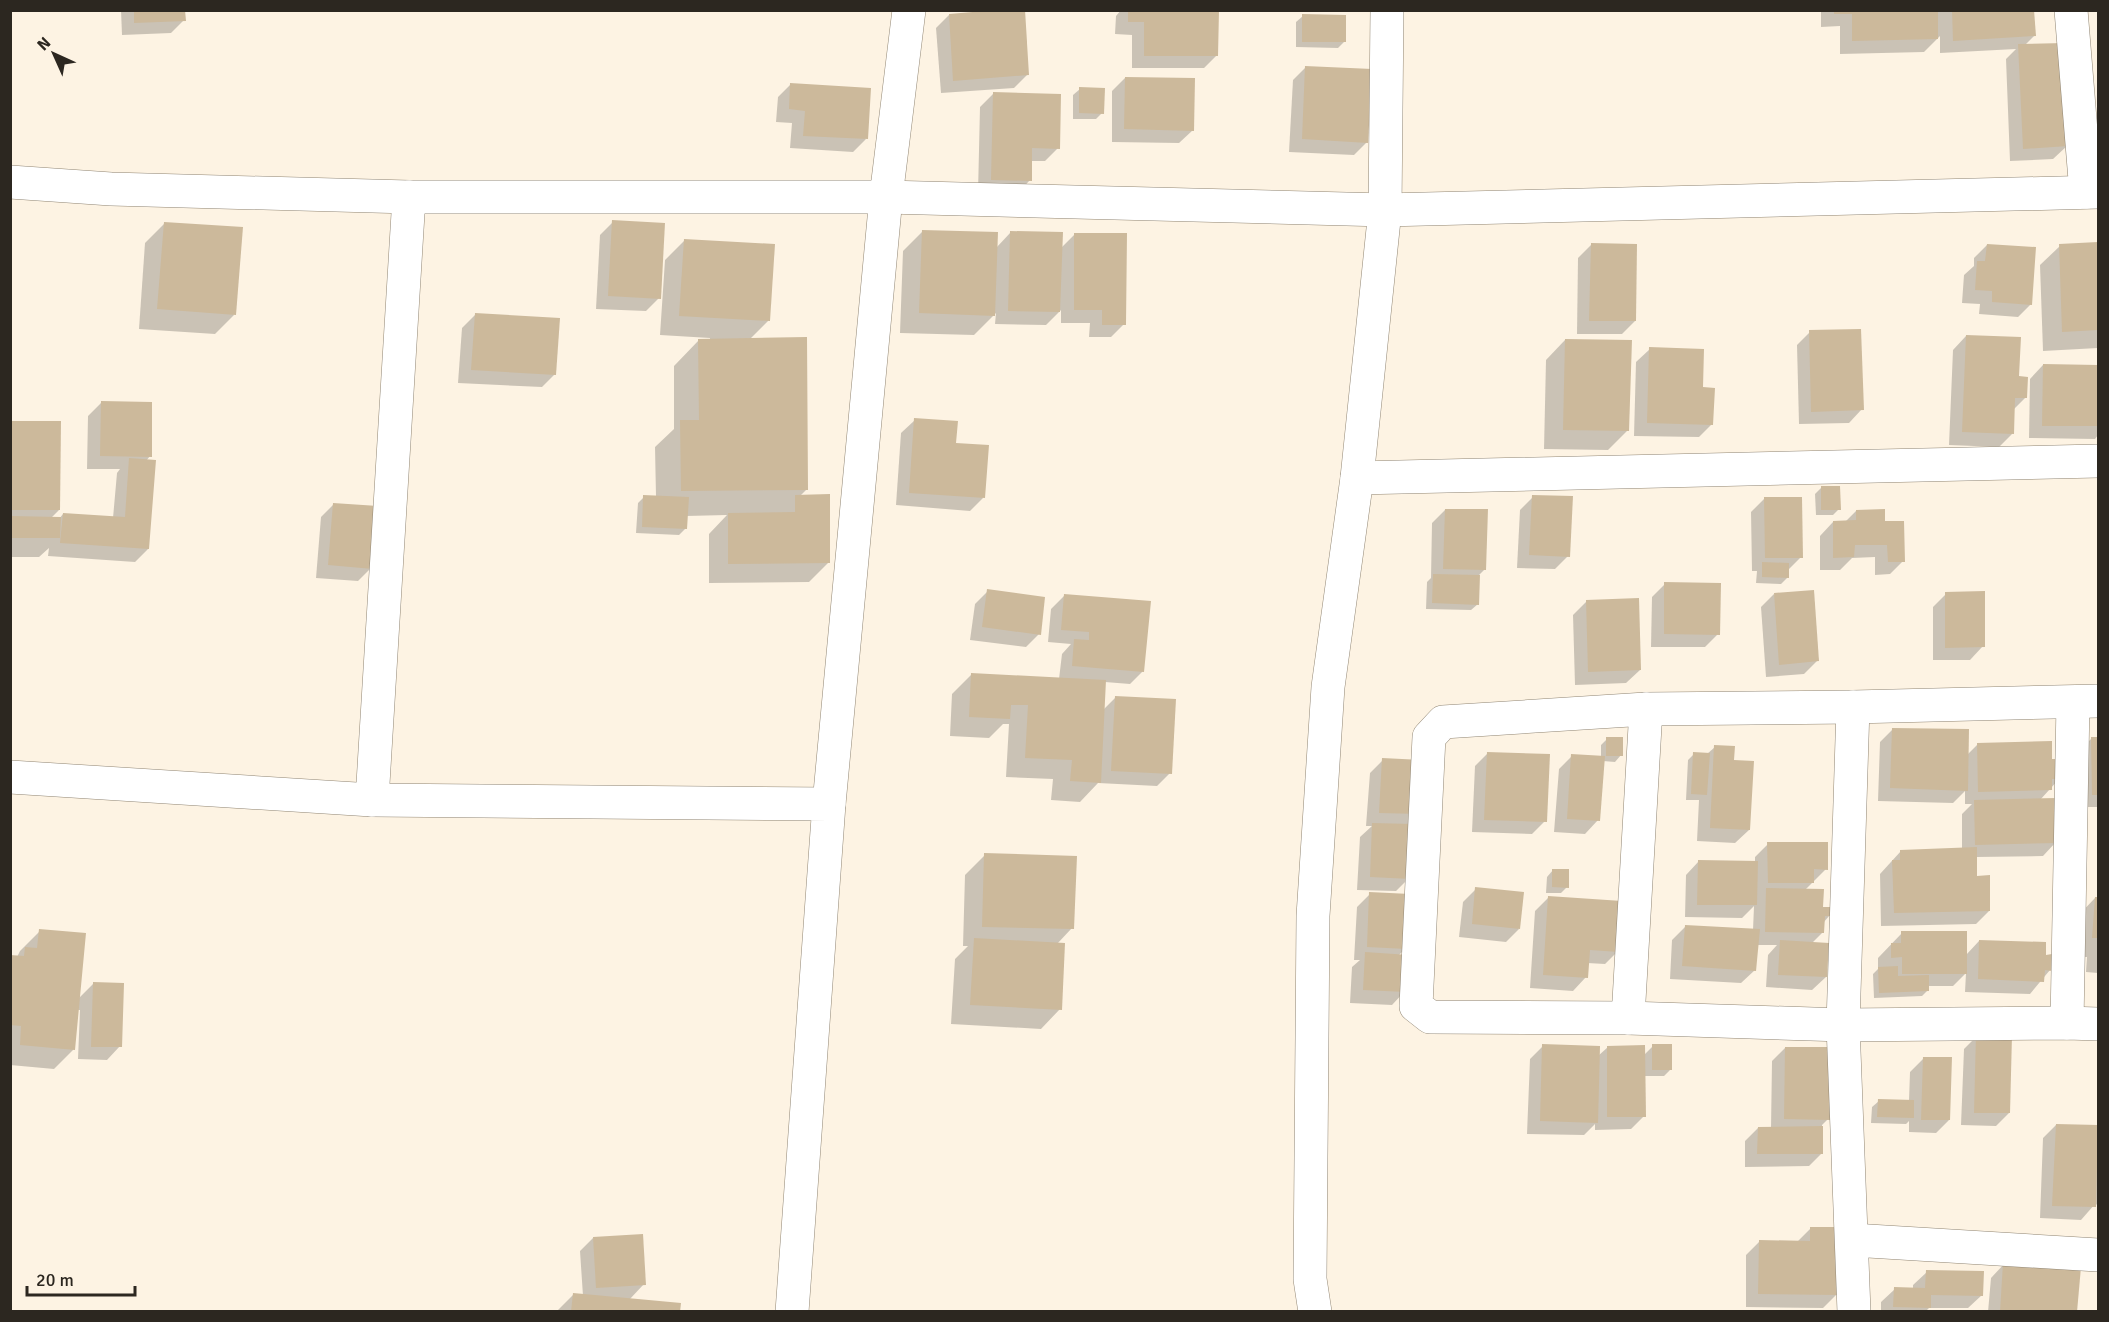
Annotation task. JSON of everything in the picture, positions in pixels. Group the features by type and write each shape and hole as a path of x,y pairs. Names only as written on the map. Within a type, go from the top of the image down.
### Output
{"street":[{"path":"792,1311 829,804 886,197 909,10"},
{"path":"1315,1311 1310,1279 1313,916 1328,687 1357,478 1385,210 1387,10"},
{"path":"10,182 111,189 409,197 886,197 1385,210 2092,192 2071,10"},
{"path":"372,800 409,197"},
{"path":"1357,478 2098,461"},
{"path":"2067,1023 2086,702 1646,710 1443,722 1429,738 1416,1006 1430,1017 1628,1018 1843,1025 2098,1024"},
{"path":"1853,707 1843,1025 1854,1311"},
{"path":"1628,1018 1646,710"},
{"path":"10,777 372,800 829,804"},
{"path":"1852,1240 2098,1255"}],"building":[{"path":"134,10 185,10 186,21 134,23"},
{"path":"1025,10 1029,75 953,81 949,14"},
{"path":"1128,10 1219,10 1218,56 1144,56 1144,22 1128,22"},
{"path":"1834,10 1938,10 1938,39 1852,41 1852,14 1834,14"},
{"path":"1952,10 2034,10 2036,36 1953,41"},
{"path":"1302,14 1346,15 1346,42 1302,42"},
{"path":"2064,43 2068,146 2023,149 2018,44"},
{"path":"1305,66 1372,69 1368,143 1302,139"},
{"path":"1125,77 1195,78 1194,131 1124,129"},
{"path":"790,83 871,88 868,139 803,136 805,111 789,109"},
{"path":"1079,87 1105,88 1104,114 1079,113"},
{"path":"993,92 1061,94 1060,149 1032,148 1032,181 991,180"},
{"path":"612,220 665,223 661,299 608,296"},
{"path":"164,222 243,227 236,315 157,309"},
{"path":"922,230 998,232 995,316 919,313"},
{"path":"1010,231 1063,232 1060,312 1008,311"},
{"path":"1074,233 1127,233 1126,325 1102,325 1102,310 1074,310"},
{"path":"684,239 775,244 770,321 679,316"},
{"path":"2098,242 2098,330 2062,332 2059,244"},
{"path":"1591,243 1637,244 1636,321 1589,321"},
{"path":"1987,244 2036,247 2032,305 1992,302 1992,291 1975,290 1977,261 1985,261"},
{"path":"475,313 560,318 556,375 471,370"},
{"path":"1861,329 1864,410 1811,412 1809,330"},
{"path":"1966,335 2021,337 2019,376 2028,377 2027,398 2015,398 2014,434 1962,432"},
{"path":"807,337 808,490 681,491 680,420 699,420 698,339"},
{"path":"1565,339 1632,340 1629,431 1563,430"},
{"path":"1649,347 1704,349 1703,387 1715,388 1713,425 1647,423"},
{"path":"2043,364 2098,365 2098,426 2042,426"},
{"path":"101,401 152,402 152,457 100,456"},
{"path":"914,418 958,421 956,443 989,445 985,498 909,493"},
{"path":"10,421 61,421 60,510 10,510"},
{"path":"129,458 156,460 149,549 60,543 63,513 125,517"},
{"path":"1821,486 1840,486 1841,510 1821,510"},
{"path":"830,494 830,563 728,564 728,513 795,512 795,495"},
{"path":"643,495 689,497 687,529 642,527"},
{"path":"1532,495 1573,496 1570,557 1529,555"},
{"path":"1764,497 1802,497 1803,558 1765,558"},
{"path":"333,503 378,506 373,569 328,565"},
{"path":"1445,509 1488,509 1486,570 1443,569"},
{"path":"1885,509 1885,521 1904,521 1905,562 1888,562 1887,545 1855,545 1854,557 1833,558 1833,521 1856,520 1856,510"},
{"path":"10,516 61,517 60,538 10,538"},
{"path":"1762,562 1789,563 1789,578 1762,577"},
{"path":"1433,574 1480,575 1479,605 1432,603"},
{"path":"1664,582 1721,583 1720,635 1664,634"},
{"path":"987,589 1045,597 1041,635 982,627"},
{"path":"1814,590 1819,661 1779,665 1774,593"},
{"path":"1985,591 1985,647 1945,648 1945,592"},
{"path":"1064,594 1151,601 1144,672 1072,666 1074,639 1089,640 1089,632 1061,630"},
{"path":"1639,598 1641,670 1588,672 1586,600"},
{"path":"971,673 1106,680 1101,783 1070,781 1072,760 1025,758 1028,705 1011,705 1010,719 969,717"},
{"path":"1115,696 1176,699 1172,774 1111,771"},
{"path":"1892,728 1969,729 1968,791 1890,788"},
{"path":"1606,737 1623,737 1623,756 1606,756"},
{"path":"2091,737 2098,737 2098,795 2092,795"},
{"path":"2052,741 2052,759 2061,759 2061,779 2052,779 2052,790 1978,792 1977,743"},
{"path":"1714,745 1735,746 1734,760 1754,761 1750,830 1710,828"},
{"path":"1487,752 1550,754 1547,822 1484,820"},
{"path":"1693,752 1710,753 1707,795 1691,794"},
{"path":"1571,754 1605,756 1600,821 1567,819"},
{"path":"1382,758 1422,760 1420,814 1379,813"},
{"path":"2057,798 2057,843 1975,845 1974,800"},
{"path":"1372,823 1413,824 1411,879 1370,877"},
{"path":"1767,842 1828,842 1828,870 1814,869 1814,883 1768,883"},
{"path":"1977,847 1977,876 1990,875 1990,911 1894,913 1892,860 1900,860 1900,850"},
{"path":"984,853 1077,856 1074,929 982,927"},
{"path":"1698,860 1758,861 1757,905 1697,905"},
{"path":"1552,869 1569,869 1569,888 1552,887"},
{"path":"1475,887 1524,892 1520,929 1472,924"},
{"path":"1766,888 1824,889 1823,907 1832,907 1832,916 1825,916 1824,933 1765,932"},
{"path":"1369,892 1410,894 1407,949 1367,947"},
{"path":"1548,896 1622,901 1619,952 1590,950 1588,978 1543,975"},
{"path":"2095,897 2098,897 2098,938 2092,938"},
{"path":"1685,925 1760,929 1756,971 1682,966"},
{"path":"39,929 86,933 75,1050 20,1045 21,1026 10,1025 10,955 24,956 25,947 37,948"},
{"path":"1901,931 1967,931 1967,974 1902,974 1902,957 1891,958 1891,943 1901,943"},
{"path":"974,938 1065,943 1062,1010 970,1005"},
{"path":"1780,940 1829,943 1827,977 1778,975"},
{"path":"1979,940 2046,942 2046,955 2052,954 2052,971 2045,970 2044,982 1978,979"},
{"path":"1365,952 1409,955 1406,992 1363,990"},
{"path":"1898,966 1898,976 1929,975 1929,991 1879,993 1878,967"},
{"path":"93,982 124,983 122,1047 91,1047"},
{"path":"1976,1034 2012,1035 2010,1113 1974,1113"},
{"path":"1542,1044 1600,1046 1598,1123 1540,1121"},
{"path":"1652,1044 1672,1044 1672,1070 1652,1070"},
{"path":"1645,1045 1646,1117 1607,1117 1607,1046"},
{"path":"1785,1047 1831,1047 1830,1120 1784,1119"},
{"path":"1923,1057 1952,1057 1950,1120 1921,1120"},
{"path":"1878,1099 1914,1100 1914,1118 1877,1117"},
{"path":"2056,1124 2098,1125 2096,1207 2052,1206"},
{"path":"1823,1126 1823,1154 1757,1154 1758,1127"},
{"path":"1810,1227 1839,1227 1838,1295 1758,1294 1759,1240 1810,1241"},
{"path":"643,1234 646,1285 596,1288 593,1237"},
{"path":"2003,1263 2081,1267 2077,1312 2000,1312"},
{"path":"1926,1270 1984,1271 1983,1296 1931,1295 1931,1308 1893,1307 1894,1287 1925,1288"},
{"path":"573,1293 681,1303 680,1312 571,1312"}]}
